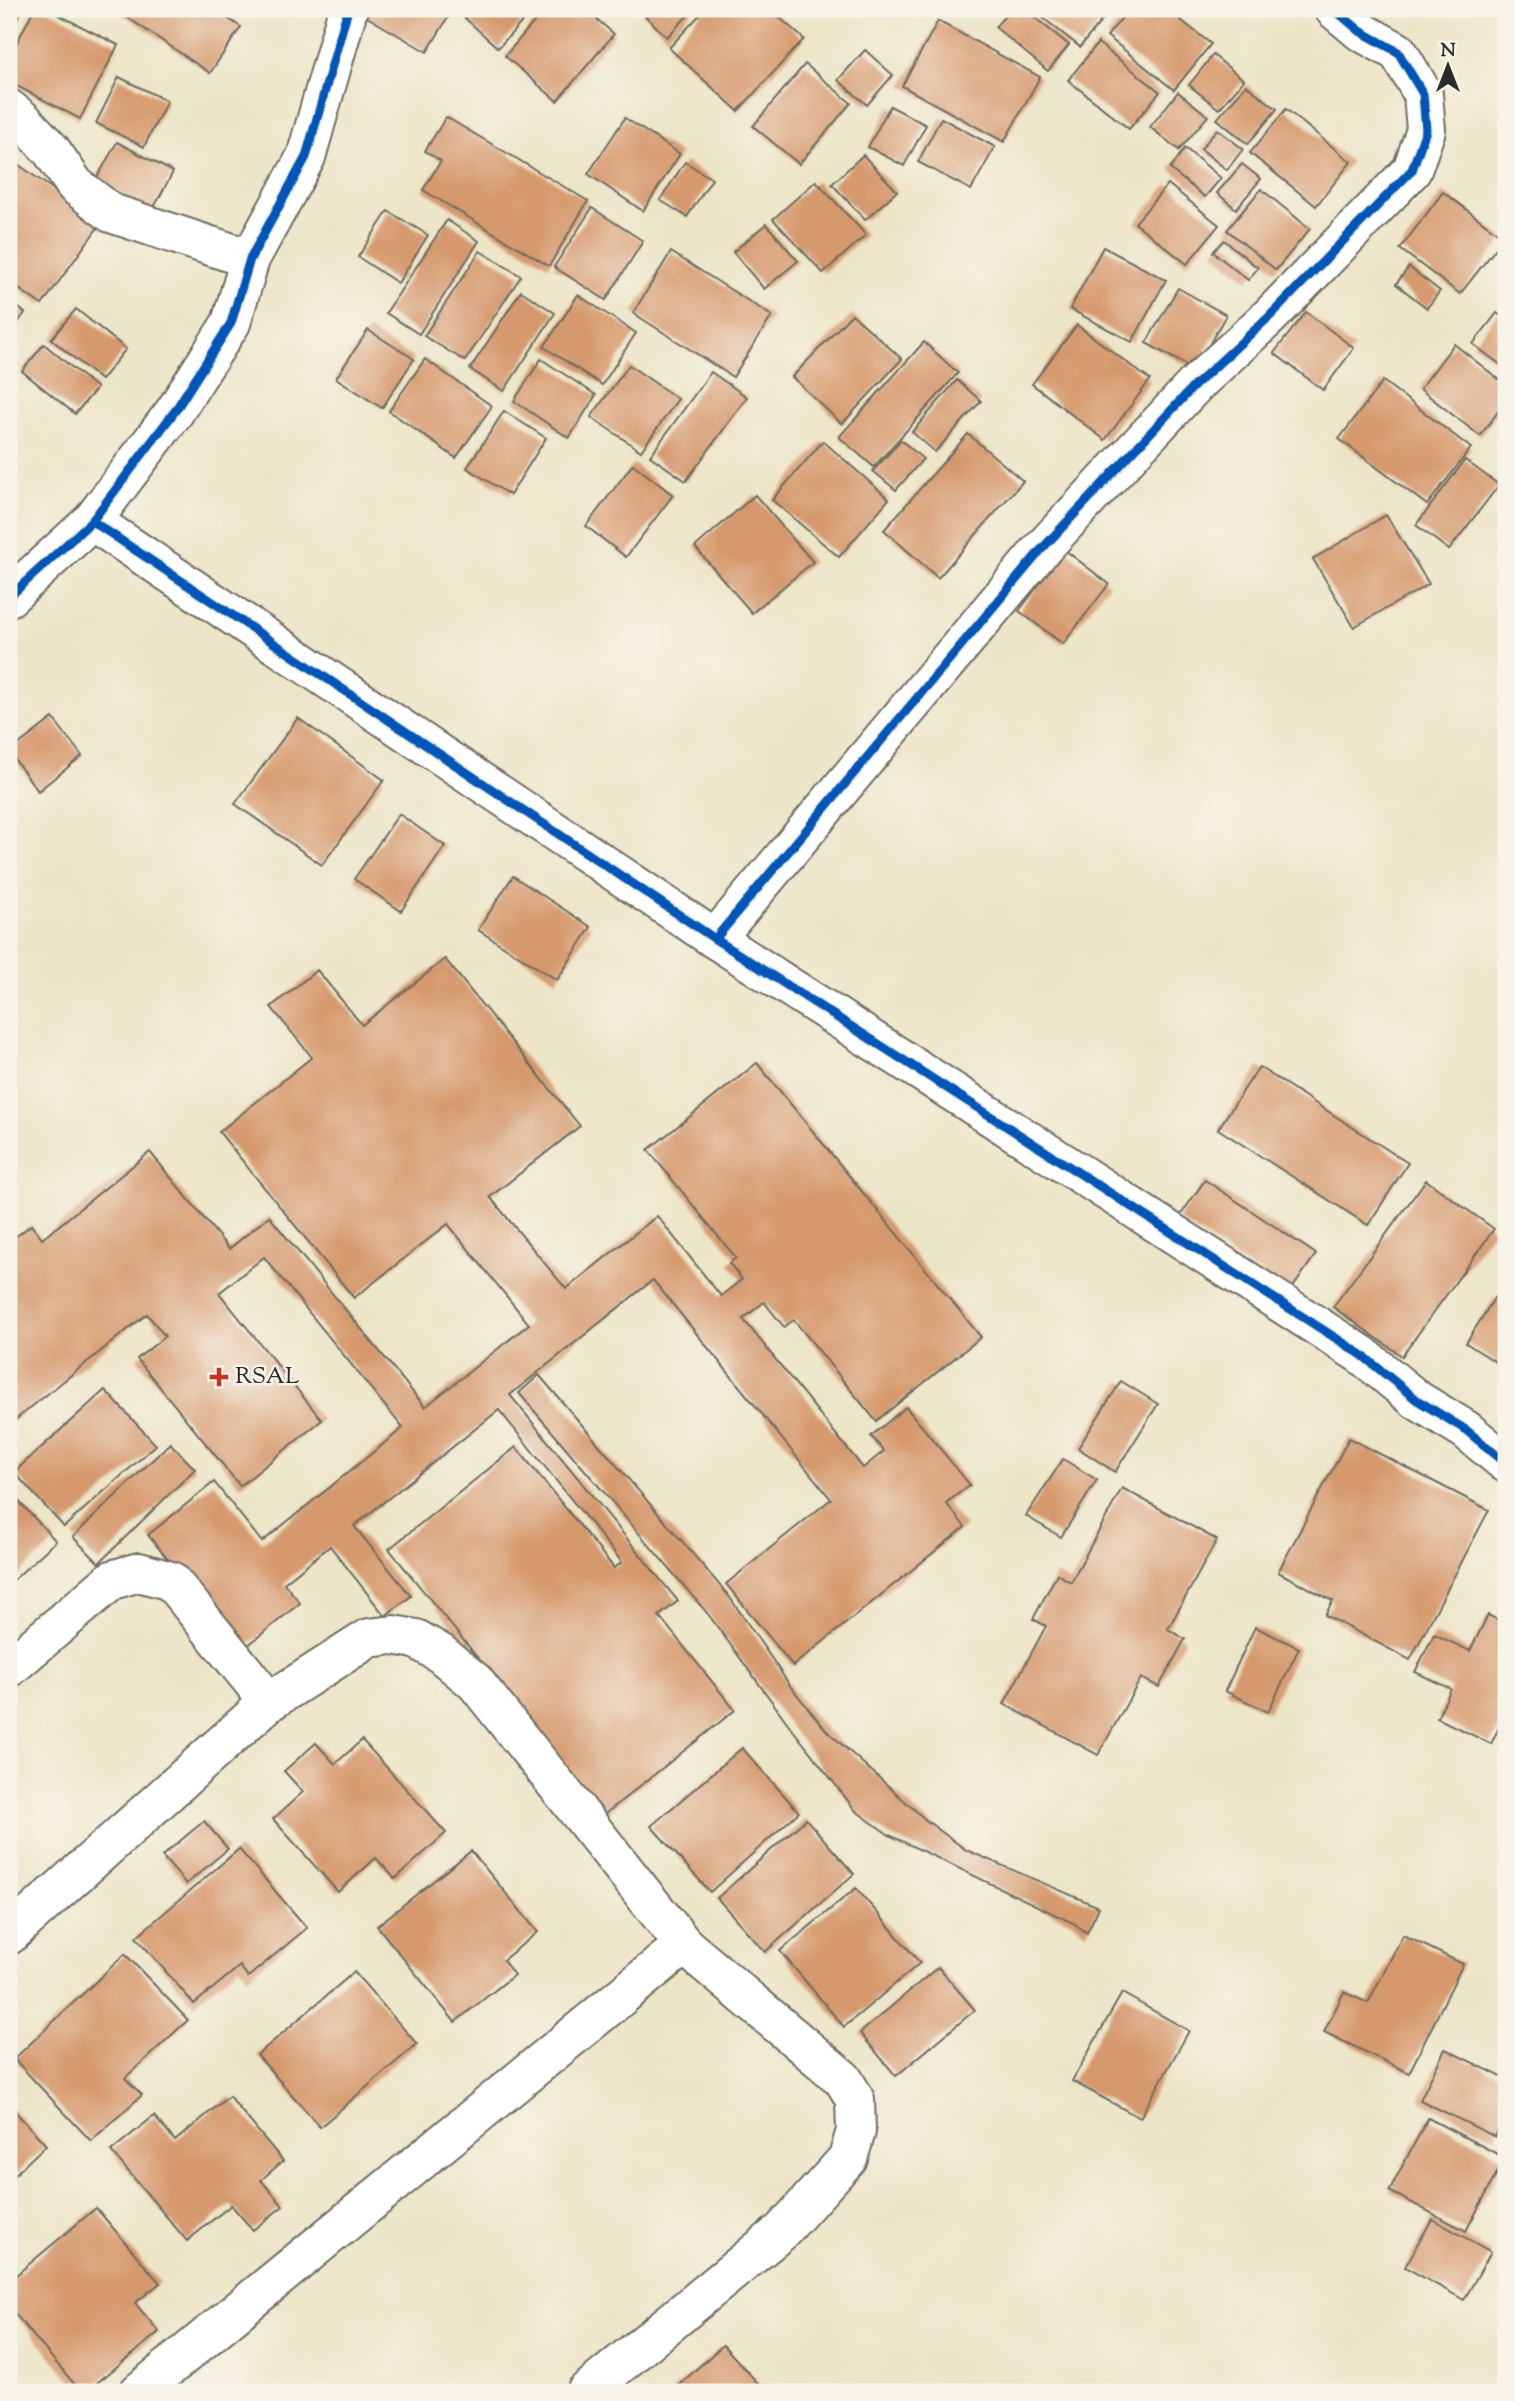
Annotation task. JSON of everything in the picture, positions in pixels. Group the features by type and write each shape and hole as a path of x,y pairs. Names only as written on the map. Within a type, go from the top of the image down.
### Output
{"street":[{"path":"9,597 92,521 175,411 231,323 250,259 306,157 348,9"},
{"path":"715,939 1041,551 1195,385 1270,316 1412,170 1426,130 1423,94 1398,52 1360,31 1334,9"},
{"path":"9,109 51,150 75,185 111,213 250,259"},
{"path":"92,521 715,939 1362,1356 1417,1400 1466,1430 1506,1463"},
{"path":"9,1668 112,1580 139,1572 171,1581 269,1702"},
{"path":"9,1935 269,1702 369,1638 393,1635 416,1639 432,1648 475,1682 684,1945 843,2079 855,2099 856,2131 848,2158 782,2231 586,2392"},
{"path":"139,2392 684,1945"}],"building":[{"path":"9,9 23,10 9,31"},
{"path":"34,9 47,9 118,45 80,119 9,82 9,58"},
{"path":"115,9 213,9 241,27 210,73"},
{"path":"372,9 437,9 449,16 427,52 367,17"},
{"path":"534,9 498,48 456,10"},
{"path":"545,9 585,9 614,34 557,101 505,56"},
{"path":"646,9 694,9 667,37 642,13"},
{"path":"705,9 770,9 804,39 738,111 669,48"},
{"path":"1011,9 1024,9 1069,45 1048,71 995,27"},
{"path":"1032,9 1111,9 1080,47"},
{"path":"1129,9 1167,9 1211,44 1174,90 1107,36"},
{"path":"938,21 1040,77 1004,142 902,86"},
{"path":"1098,43 1160,92 1129,129 1068,80"},
{"path":"865,50 893,75 867,105 838,80"},
{"path":"1213,55 1244,80 1219,109 1189,85"},
{"path":"805,64 851,103 799,164 753,126"},
{"path":"119,77 167,101 144,147 96,123"},
{"path":"1246,85 1277,109 1248,144 1217,119"},
{"path":"1178,92 1208,116 1179,150 1150,127"},
{"path":"890,106 926,125 904,166 868,147"},
{"path":"1286,109 1351,162 1316,206 1250,153"},
{"path":"446,117 588,201 549,266 423,190 441,161 425,151"},
{"path":"625,118 680,154 643,211 588,174"},
{"path":"941,118 995,147 971,190 918,162"},
{"path":"1217,129 1243,149 1227,170 1201,149"},
{"path":"117,142 173,172 151,213 94,183"},
{"path":"1185,148 1221,178 1205,197 1170,169"},
{"path":"863,155 897,191 865,220 832,184"},
{"path":"9,158 101,223 42,305 9,282"},
{"path":"685,162 712,179 687,217 660,200"},
{"path":"1242,164 1261,179 1236,209 1217,193"},
{"path":"816,181 866,235 823,273 773,219"},
{"path":"1168,184 1219,225 1187,264 1135,223"},
{"path":"1261,189 1310,229 1276,270 1227,230"},
{"path":"1443,192 1504,238 1460,294 1400,249"},
{"path":"592,208 643,241 606,300 554,267"},
{"path":"388,211 428,235 398,283 358,257"},
{"path":"447,220 479,241 419,334 386,313"},
{"path":"766,224 798,261 764,289 733,252"},
{"path":"1224,240 1258,268 1248,280 1213,252"},
{"path":"1103,247 1166,280 1132,342 1070,309"},
{"path":"480,251 521,276 465,361 424,336"},
{"path":"671,252 772,316 733,377 633,313"},
{"path":"1409,267 1440,291 1427,308 1396,284"},
{"path":"1178,288 1226,315 1195,370 1146,343"},
{"path":"521,291 555,313 504,391 470,369"},
{"path":"578,295 636,333 602,385 544,347"},
{"path":"9,300 25,313 9,335"},
{"path":"76,309 126,349 101,380 51,339"},
{"path":"1306,312 1354,348 1323,390 1274,353"},
{"path":"1497,313 1506,320 1506,369 1473,344"},
{"path":"852,314 902,359 842,424 792,377"},
{"path":"1077,325 1150,380 1105,440 1032,384"},
{"path":"368,330 414,359 382,408 336,378"},
{"path":"924,342 958,373 874,467 839,437"},
{"path":"44,344 97,388 75,414 22,371"},
{"path":"1454,344 1506,385 1506,401 1480,436 1420,389"},
{"path":"425,359 492,406 456,458 389,411"},
{"path":"541,359 596,395 569,438 514,401"},
{"path":"629,365 678,399 641,451 591,417"},
{"path":"711,372 747,397 686,481 650,456"},
{"path":"957,380 981,401 935,452 912,432"},
{"path":"1383,381 1471,448 1427,505 1339,439"},
{"path":"504,411 546,438 510,495 467,468"},
{"path":"968,434 1023,481 938,578 884,530"},
{"path":"901,440 923,459 896,490 873,471"},
{"path":"823,441 889,499 839,557 772,500"},
{"path":"1465,460 1499,485 1449,550 1416,525"},
{"path":"633,464 673,495 626,557 586,526"},
{"path":"755,495 813,562 752,613 695,547"},
{"path":"1386,515 1429,584 1354,627 1313,559"},
{"path":"1065,550 1109,584 1063,644 1019,611"},
{"path":"53,718 82,756 38,791 9,752"},
{"path":"298,718 384,780 322,865 235,804"},
{"path":"399,814 445,846 401,911 354,879"},
{"path":"513,876 591,927 557,980 478,930"},
{"name":"RSAL","path":"445,959 580,1126 490,1197 566,1289 657,1216 721,1296 742,1279 729,1263 736,1258 648,1150 757,1063 981,1337 876,1421 794,1320 784,1327 764,1302 743,1319 863,1468 884,1451 871,1436 906,1407 970,1485 946,1503 965,1527 793,1666 726,1584 831,1499 653,1280 510,1395 678,1601 659,1616 735,1710 605,1814 389,1549 516,1447 614,1568 622,1562 499,1410 354,1526 411,1596 385,1616 330,1546 284,1583 300,1603 242,1650 148,1535 214,1482 262,1542 403,1428 264,1257 219,1293 322,1420 240,1486 137,1359 165,1336 147,1314 9,1425 9,1242 31,1225 42,1239 150,1152 229,1249 269,1216 425,1407 529,1324 448,1224 354,1298 219,1132 312,1057 271,1007 317,970 362,1025"},
{"path":"1259,1067 1408,1163 1368,1225 1218,1129"},
{"path":"1205,1180 1316,1254 1289,1293 1178,1219"},
{"path":"1426,1180 1494,1229 1402,1356 1333,1307"},
{"path":"1495,1297 1506,1304 1506,1353 1499,1364 1466,1343"},
{"path":"539,1375 729,1596 793,1690 827,1731 927,1821 966,1850 1099,1907 1087,1933 1075,1924 889,1835 856,1811 708,1614 519,1393"},
{"path":"1121,1381 1158,1404 1115,1472 1078,1448"},
{"path":"105,1390 156,1445 64,1527 14,1472"},
{"path":"1349,1438 1489,1510 1410,1660 1325,1615 1333,1601 1278,1572"},
{"path":"170,1443 195,1469 99,1563 73,1537"},
{"path":"1063,1459 1097,1480 1061,1537 1026,1516"},
{"path":"1122,1488 1217,1540 1168,1629 1185,1639 1159,1687 1141,1678 1098,1755 1004,1704 1046,1626 1033,1619 1057,1574 1071,1582"},
{"path":"9,1491 56,1541 9,1584"},
{"path":"1488,1615 1506,1624 1506,1713 1491,1744 1437,1718 1451,1689 1415,1672 1434,1634 1470,1651"},
{"path":"1255,1627 1299,1648 1268,1712 1225,1691"},
{"path":"362,1740 446,1833 395,1879 376,1858 338,1892 273,1819 303,1792 284,1771 316,1743 335,1764"},
{"path":"742,1748 799,1812 710,1892 651,1826"},
{"path":"806,1819 854,1874 765,1952 717,1898"},
{"path":"204,1821 228,1849 186,1884 162,1856"},
{"path":"239,1849 307,1928 248,1977 240,1966 194,2004 136,1937"},
{"path":"471,1851 538,1932 503,1960 514,1975 455,2022 377,1926"},
{"path":"856,1888 920,1963 844,2027 780,1951"},
{"path":"1403,1935 1463,1964 1409,2073 1324,2032 1344,1992 1368,2003"},
{"path":"125,1954 188,2020 125,2078 142,2095 91,2141 14,2059"},
{"path":"938,1967 975,2010 896,2076 860,2033"},
{"path":"354,1972 417,2044 320,2127 257,2055"},
{"path":"1122,1993 1189,2031 1140,2118 1072,2081"},
{"path":"1445,2049 1506,2079 1506,2115 1495,2137 1420,2100"},
{"path":"229,2096 283,2161 261,2180 283,2206 253,2230 231,2205 187,2241 111,2151 154,2116 175,2141"},
{"path":"9,2105 46,2145 9,2180"},
{"path":"1428,2118 1505,2158 1466,2231 1389,2191"},
{"path":"96,2208 160,2283 135,2303 159,2332 86,2392 81,2392 9,2307 9,2281"},
{"path":"1432,2219 1491,2252 1464,2300 1405,2267"},
{"path":"723,2345 766,2392 671,2392"}],"cycle path":[{"path":"9,597 92,521 175,411 231,323 250,259 306,157 348,9"},
{"path":"715,939 1040,551 1195,385 1270,316 1412,170 1426,130 1423,94 1398,52 1360,31 1334,9"},
{"path":"92,521 715,939 1362,1355 1417,1400 1466,1430 1506,1463"}],"place":[{"name":"RSAL","path":"219,1377"}]}
